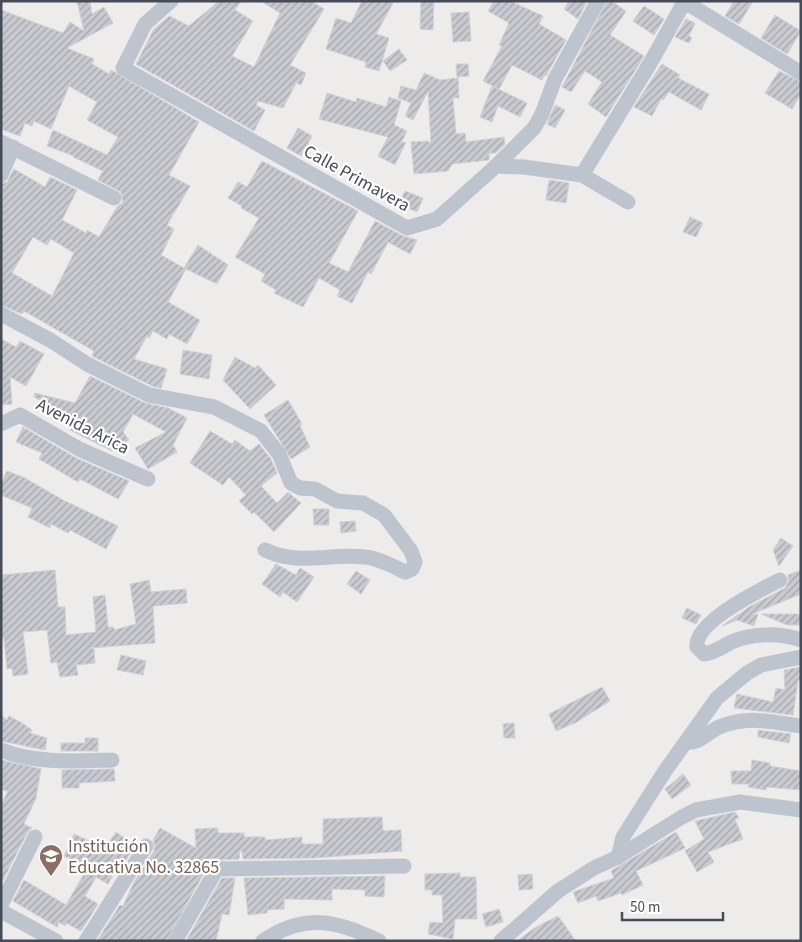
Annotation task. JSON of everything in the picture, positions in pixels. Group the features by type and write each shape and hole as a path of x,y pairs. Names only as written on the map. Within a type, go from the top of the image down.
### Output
{"street":[{"name":"Calle Primavera","path":"171,1 145,24 123,68 407,228 437,219 496,166 534,128 542,114 555,79 598,1"},
{"path":"582,175 643,76 682,6 690,5 697,8 801,73"},
{"path":"1,175 7,144 114,198"},
{"path":"496,166 524,167 582,175 628,202"},
{"path":"1,314 50,340 86,364 149,395 214,407 261,431 279,454 291,483 300,488 315,489 337,501 364,503 377,510 389,521 411,550 415,562 412,569 405,572 379,560 364,557 290,559 265,550"},
{"name":"Avenida Arica","path":"1,424 20,415 81,450 148,479"},
{"path":"780,580 746,598 702,630 698,638 697,647 704,654 709,654 736,640 757,635 793,637 801,640"},
{"path":"618,856 623,837 712,704 747,673 761,664 801,657"},
{"path":"687,742 696,742 711,731 744,720 801,726"},
{"path":"1,750 34,759 68,761 112,760"},
{"path":"501,941 558,891 682,817 712,806 753,802 801,810"},
{"path":"1,905 35,837"},
{"path":"86,941 146,846"},
{"path":"175,941 217,869 404,866"},
{"path":"1,911 56,941"},
{"path":"264,941 274,933 293,926 325,922 352,928 379,941"}],"building":[{"path":"77,1 90,1 92,14 104,7 113,23 67,48 94,59 92,64 109,74 111,70 199,122 169,175 190,186 167,225 174,229 161,255 184,268 198,245 228,265 217,284 186,269 168,302 200,320 187,344 169,334 167,339 153,331 149,338 147,336 134,359 167,369 161,388 152,386 92,356 94,351 24,311 22,314 1,305 1,184 7,182 14,169 45,187 50,177 77,190 62,220 86,233 87,230 99,237 117,207 123,202 121,192 98,180 103,171 74,156 47,146 53,130 107,155 118,137 87,120 97,102 69,86 51,129 34,121 32,126 25,123 20,136 1,129 1,10 63,33 70,22 84,31","holes":["33,237 47,245 51,239 74,253 52,296 12,273"]},
{"path":"219,1 241,1 235,10 253,21 232,56 254,67 280,13 261,1 311,1 324,9 290,65 306,73 301,85 296,83 283,108 258,101 256,105 265,110 254,131 136,64 154,29 169,16 189,26"},
{"path":"362,1 394,1 376,34 389,38 379,71 365,67 366,62 326,49 336,18 351,23"},
{"path":"421,1 434,1 433,30 420,29"},
{"path":"494,1 510,1 543,16 539,24 566,40 542,80 512,65 499,89 483,81 502,46 499,45 509,23 488,11"},
{"path":"569,1 587,1 578,19 564,9"},
{"path":"607,1 611,1 626,11 610,35 644,56 606,117 588,104 602,82 585,71 571,92 562,87"},
{"path":"734,1 753,1 739,24 725,16"},
{"path":"644,6 664,19 654,35 633,21"},
{"path":"469,12 471,41 453,42 451,13"},
{"path":"775,15 801,31 787,54 761,38"},
{"path":"686,19 695,23 689,36 692,38 689,43 675,37"},
{"path":"399,49 407,60 390,71 383,61"},
{"path":"456,64 468,64 469,76 457,77"},
{"path":"662,64 680,75 678,78 709,94 701,110 669,92 663,100 661,99 652,116 634,107"},
{"path":"779,71 801,82 801,94 792,109 765,93"},
{"path":"424,73 440,80 458,78 459,98 453,98 456,134 465,133 466,142 504,137 505,144 496,153 489,153 489,160 452,164 448,171 414,174 411,142 427,141 431,143 428,91 413,120 405,116 411,103 398,98 401,86 416,90"},
{"path":"492,86 527,103 520,117 498,106 492,122 480,117"},
{"path":"327,93 356,102 357,98 386,107 389,97 401,101 394,125 407,131 401,143 406,142 395,165 378,156 388,137 319,119"},
{"path":"555,105 565,110 555,128 547,124"},
{"path":"298,128 312,136 301,156 287,148"},
{"path":"262,161 358,211 329,263 348,272 375,221 403,236 417,240 410,254 388,242 371,274 368,272 352,303 337,296 340,290 319,278 303,307 274,293 276,290 261,281 265,274 235,257 259,218 228,198 238,182 247,187"},
{"path":"549,180 569,183 566,203 546,200"},
{"path":"405,191 423,198 417,212 399,204"},
{"path":"690,217 703,223 696,237 683,232"},
{"path":"1,339 16,347 20,341 44,354 26,386 10,377 12,404 1,405"},
{"path":"183,350 212,355 209,379 180,374"},
{"path":"235,357 255,368 258,365 276,385 250,409 223,380"},
{"path":"90,376 145,403 168,408 187,418 173,445 177,452 148,469 135,448 166,432 133,414 123,432 129,440 112,451 70,430 73,425 68,422 71,416 34,397 35,393 75,403"},
{"path":"288,400 302,424 300,426 310,447 291,459 264,415"},
{"path":"23,427 76,458 129,481 118,499 80,479 78,482 39,459 42,453 16,442"},
{"path":"210,431 232,444 235,440 250,451 259,444 271,459 277,473 261,486 277,503 288,492 301,503 274,532 254,512 252,514 239,501 246,495 229,477 223,485 190,463"},
{"path":"7,471 23,477 63,500 118,526 106,549 70,530 68,533 51,524 50,528 28,517 32,508 1,495 1,483"},
{"path":"313,509 329,509 329,525 314,525"},
{"path":"355,521 356,531 341,533 340,522"},
{"path":"781,538 793,546 779,566 773,550"},
{"path":"276,564 296,575 300,568 314,577 297,602 283,592 280,597 262,584"},
{"path":"55,570 58,607 65,607 66,635 96,632 93,597 105,595 108,627 114,627 114,630 136,624 130,584 149,580 151,592 186,589 187,603 153,606 155,643 90,648 94,649 95,663 76,665 78,675 60,677 57,662 51,663 47,630 23,632 28,674 13,676 12,668 7,669 4,638 1,638 1,575"},
{"path":"801,570 801,594 752,614 758,614 754,626 737,620 722,626 749,607 785,588 789,581 788,575"},
{"path":"356,571 370,580 361,594 347,584"},
{"path":"687,608 701,615 696,624 682,618"},
{"path":"761,614 801,614 801,625 787,625"},
{"path":"121,655 146,661 143,675 117,670"},
{"path":"801,667 801,680 798,680 793,715 734,708 737,694 773,702 776,688 785,690 784,670"},
{"path":"602,687 610,701 575,723 556,731 549,714"},
{"path":"1,715 7,720 9,716 22,723 32,730 30,733 47,738 45,750 1,741"},
{"path":"514,723 515,738 504,738 503,724"},
{"path":"758,730 791,734 789,743 758,737"},
{"path":"85,738 98,738 98,751 61,751 61,743 85,743"},
{"path":"1,760 41,769 36,798 24,824 32,828 27,833 1,884 1,805 8,791 1,790"},
{"path":"752,760 770,763 770,766 801,771 801,790 766,787 766,790 748,787 749,784 732,784 731,771 751,771"},
{"path":"114,769 115,781 79,783 79,788 62,788 62,770"},
{"path":"683,774 691,785 672,799 665,789"},
{"path":"735,812 739,818 735,819 743,839 708,852 714,862 697,872 685,851 704,839 695,821"},
{"path":"382,817 383,831 401,830 402,851 314,858 243,859 242,851 240,851 239,859 217,860 209,864 166,941 97,941 120,905 123,906 134,882 154,851 153,840 160,828 196,848 195,829 218,828 218,833 244,833 244,837 265,837 265,840 302,837 302,844 323,844 323,819"},
{"path":"116,832 135,846 123,864 120,862 108,884 96,877 85,896 98,904 81,931 66,923 65,926 59,922 57,927 13,901 24,880 66,905 88,867 64,856 74,834 105,848"},
{"path":"676,832 685,848 636,871 643,885 622,895 621,893 598,901 596,896 578,903 573,892 614,878 611,871"},
{"path":"460,873 460,877 476,877 477,919 455,919 453,939 428,934 430,922 443,923 442,895 432,895 432,890 425,890 425,874"},
{"path":"532,874 533,889 519,890 518,875"},
{"path":"385,876 384,897 365,896 365,890 332,889 332,900 284,899 284,909 267,910 267,913 248,915 244,878"},
{"path":"222,878 235,878 229,915 222,914 216,941 186,941"},
{"path":"499,909 503,922 486,927 482,914"},
{"path":"558,916 576,941 517,941 536,927"}],"place":[{"name":"Institución Educativa No. 32865","path":"51,877"}]}
